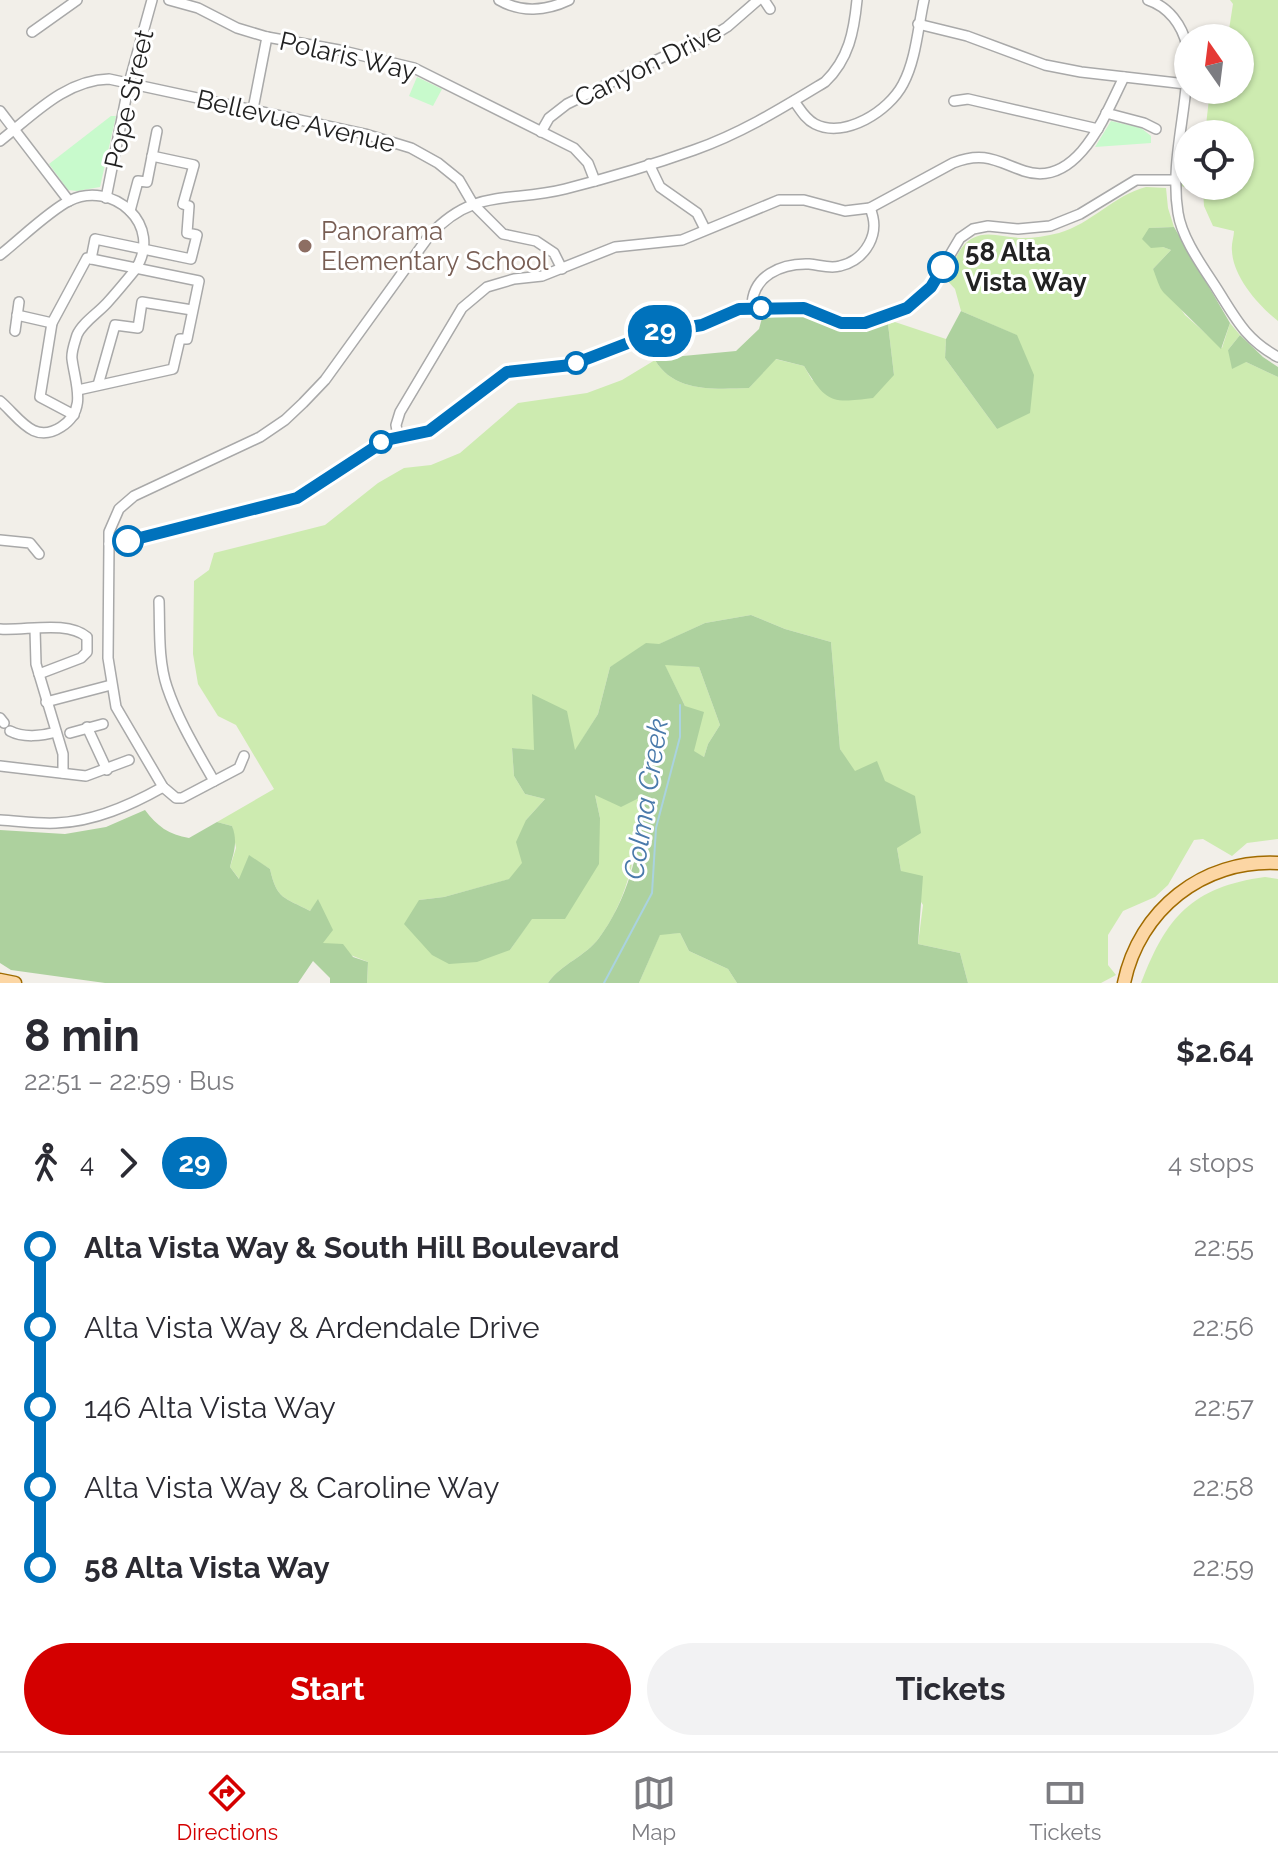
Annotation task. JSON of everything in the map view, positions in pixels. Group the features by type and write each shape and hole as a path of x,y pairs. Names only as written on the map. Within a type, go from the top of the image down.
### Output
{"main road":[{"path":"1124,983 1140,938 1156,915 1176,895 1226,869 1246,864 1278,863"},
{"path":"0,980 15,983"}],"street":[{"name":"Pope Street","path":"106,198 129,83 152,0"},
{"name":"Polaris Way","path":"169,0 198,8 237,28 267,37 400,63 581,155 595,181"},
{"path":"499,0 529,10 569,0"},
{"path":"244,756 239,768 182,798 171,795 163,787 116,707 108,658 109,532 119,509 134,496 260,437 285,420 325,380 429,236 450,217 473,204 501,196 562,190 736,134 825,82 843,61 854,29 857,0"},
{"path":"794,101 808,119 831,128 851,126 888,103 904,83 924,0"},
{"path":"1148,0 1160,4 1177,24"},
{"path":"32,32 81,2"},
{"name":"Canyon Drive","path":"541,132 549,118 567,104 667,55 701,43 764,3"},
{"path":"918,24 967,36 1045,65 1174,83"},
{"path":"253,109 267,37"},
{"path":"398,436 396,425 400,412 467,302 495,284 542,276 615,247 673,243 764,205 785,200 804,200 845,211 870,208 953,163 967,159 995,159 1034,172 1061,167 1085,150 1124,77"},
{"name":"Bellevue Avenue","path":"0,141 66,90 81,83 109,79 365,134 411,148 438,163 459,180 473,204 503,234 536,241 554,253 562,269"},
{"path":"954,101 968,99 1098,129"},
{"path":"0,111 69,201"},
{"path":"1106,113 1156,129"},
{"path":"130,211 138,181 147,182 157,131"},
{"path":"91,259 95,239 191,259 197,235 187,233 189,206 183,204 194,165 152,156"},
{"path":"649,164 660,187 697,213 705,229"},
{"path":"109,544 297,498 375,446 398,436 429,431 507,372 571,365 654,333 702,325 739,309 752,307 804,308 851,324 880,319 907,308 920,298 938,277 960,238 973,229 988,226 1018,229 1050,226 1080,214 1136,180 1174,180"},
{"path":"0,255 69,201 90,197 106,198 130,211 144,233 145,250 135,270 78,331 71,355 79,404 74,415 62,427 48,432 31,431 0,401"},
{"path":"1177,200 1178,216 1196,255 1243,330 1258,346 1278,357"},
{"path":"752,307 755,288 771,272 799,265 833,268 856,259 872,238 874,219 870,208"},
{"path":"74,415 40,397 52,323 87,258 199,281 187,339 180,339 173,369 78,390"},
{"path":"15,331 19,302"},
{"path":"98,385 115,325 138,328 142,302 192,310"},
{"path":"17,315 52,323"},
{"path":"0,540 30,543 39,554"},
{"path":"159,601 160,649 166,684 179,717 214,781"},
{"path":"0,629 79,630 87,637 87,652 81,658 39,674"},
{"path":"35,629 39,674 63,754 63,773"},
{"path":"46,702 111,685"},
{"path":"5,724 17,735 56,732"},
{"path":"70,733 103,724"},
{"path":"87,727 107,770"},
{"path":"0,766 86,776 129,760"},
{"path":"0,820 58,823 93,817 126,806 163,787"}],"green space":[{"path":"1230,0 1278,0 1278,321 1255,299 1237,271 1232,248 1234,231 1213,226 1204,206 1204,200 1254,200 1254,120 1207,120 1208,104 1254,104 1254,24 1230,24 1233,4"},
{"path":"417,77 442,89 433,106 409,96"},
{"path":"111,116 116,116 100,187 68,190 49,164"},
{"path":"1111,121 1141,128 1151,136 1151,143 1095,147"},
{"path":"1146,187 1166,188 1174,227 1149,228 1163,247 1171,250 1153,269 1185,315 1222,348 1230,323 1240,335 1228,350 1278,377 1278,839 1247,843 1232,856 1203,839 1194,840 1168,885 1155,897 1123,911 1108,935 1108,965 1116,975 1101,983 968,983 960,953 918,944 923,905 901,871 897,848 840,749 831,642 751,615 705,623 610,667 598,714 575,751 512,748 514,776 525,794 545,799 526,820 523,863 510,879 444,897 419,900 510,950 600,818 595,795 641,796 635,852 618,906 594,944 548,983 367,983 368,962 323,944 319,900 310,911 288,900 276,887 270,869 249,856 240,880 230,867 236,848 232,826 217,822 274,789 236,725 218,716 198,684 193,654 194,581 209,570 214,553 325,525 378,483 404,468 431,465 460,453 518,403 587,393 622,380 655,360 663,371 684,384 710,388 749,388 775,359 804,366 812,380 894,375 888,324 895,322 946,339 945,358 997,429 1016,335 961,311 955,289 945,278 960,251 968,241 978,236 990,234 1027,238 1071,229 1123,196"},
{"path":"1174,227 1230,323 1221,349 1164,293 1158,282 1153,269 1171,250 1151,248 1142,239 1149,228"},
{"path":"961,311 1017,335 1034,375 1030,413 997,429 945,358 946,339"},
{"path":"801,315 844,331 863,331 888,324 894,375 873,398 839,400 825,394 804,366 776,359 749,388 723,389 684,384 663,371 655,360 658,353 668,350 683,356 736,351 759,329 762,318"},
{"path":"1240,335 1278,367 1278,377 1246,362 1232,369 1228,350"},
{"path":"751,615 831,642 840,749 855,771 877,761 885,781 915,796 921,833 897,848 901,871 923,876 918,944 960,953 968,983 737,983 728,969 689,951 680,933 660,935 639,983 548,983 594,944 618,906 636,852 641,797 621,807 595,795 600,818 599,864 565,919 532,919 510,950 477,962 449,964 432,955 404,924 419,900 444,897 509,879 522,863 516,842 526,820 545,799 525,794 514,776 512,748 534,750 532,694 567,711 575,750 598,714 610,667 646,643 659,644 705,623","holes":["665,665 699,667 720,725 704,757 694,751 704,712 685,706"]},
{"path":"664,664 699,667 720,725 704,757 694,752 685,706"},
{"path":"145,810 164,829 189,838 217,822 232,826 235,842 230,867 239,879 249,855 270,869 276,887 288,900 310,911 318,899 333,930 323,943 343,944 353,957 368,962 367,983 330,983 330,978 313,961 298,983 105,983 11,970 0,963 0,830 65,834 106,827"},
{"path":"1265,877 1278,879 1278,983 1141,983 1161,940 1185,909 1218,888"},
{"path":"680,933 689,951 728,969 737,983 639,983 660,934"}],"waterway":[{"name":"Colma Creek","path":"604,983 652,893 656,828 680,737 680,705"}],"bus line":[{"name":"29","path":"128,541 297,498 386,440 420,434 440,425 507,372 571,365 654,333 702,325 739,309 752,307 804,308 841,323 865,323 907,308 931,287 943,267"}],"place":[{"name":"Panorama Elementary School","path":"305,246"},
{"name":"58 Alta Vista Way","path":"943,267"}]}
